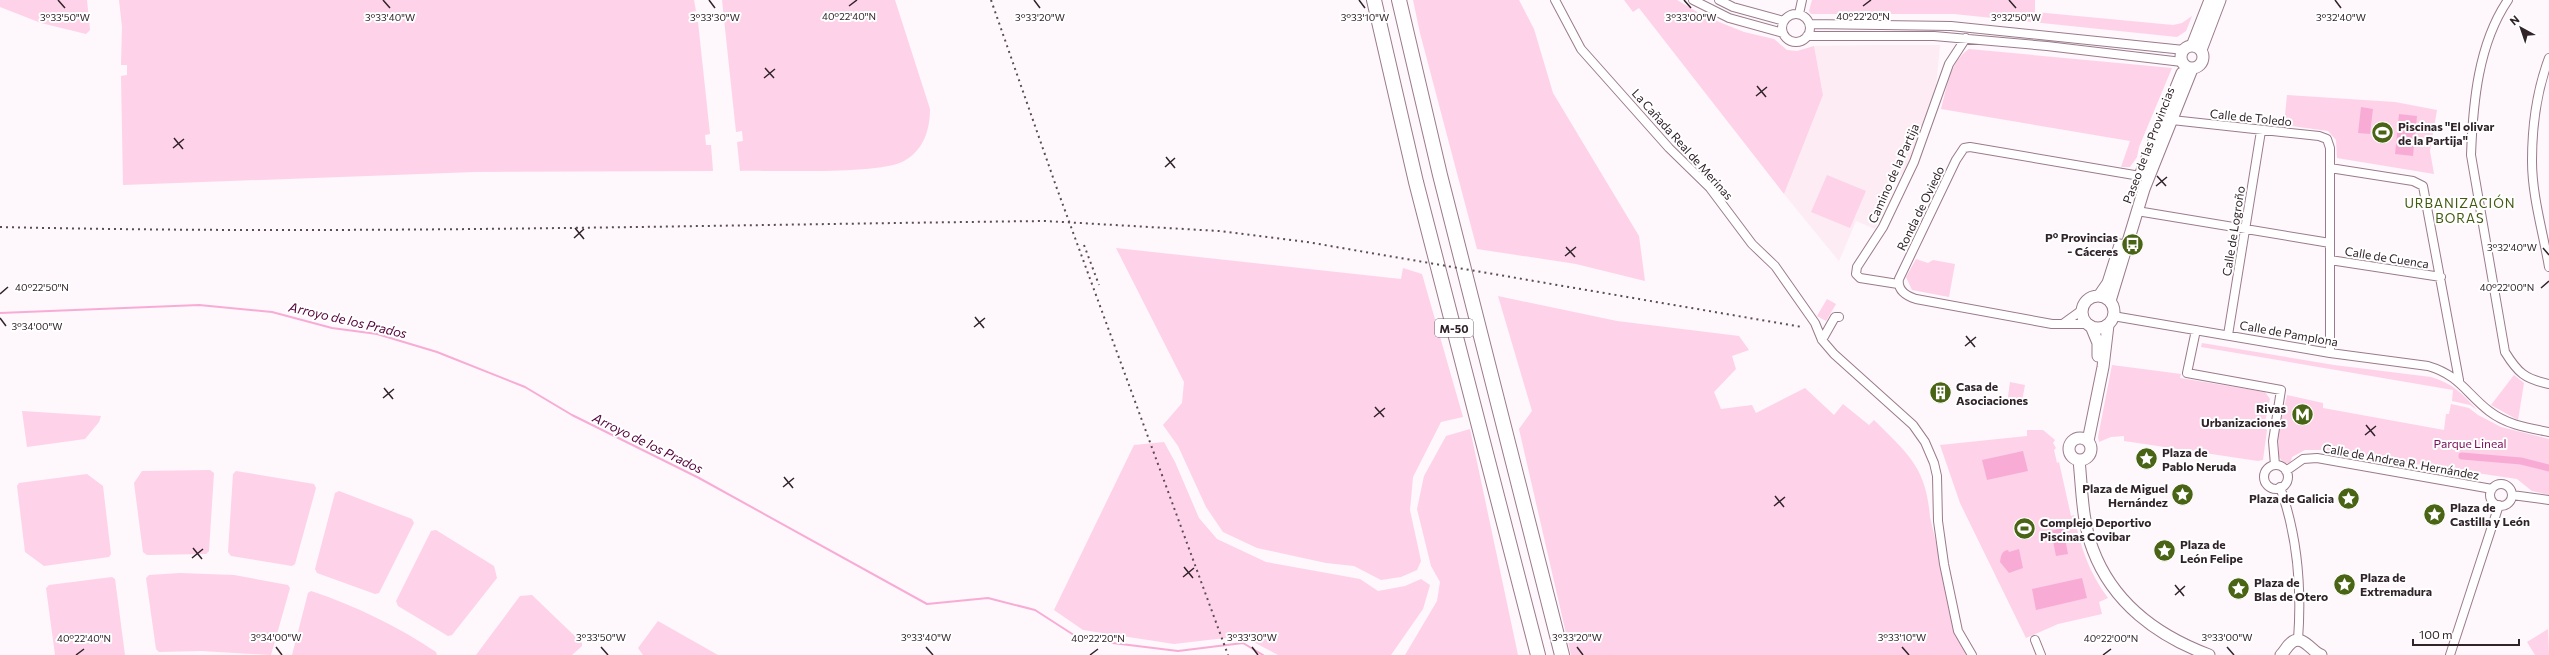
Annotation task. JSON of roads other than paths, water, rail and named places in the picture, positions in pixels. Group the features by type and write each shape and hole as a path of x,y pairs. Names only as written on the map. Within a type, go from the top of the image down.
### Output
{"highway":[{"name":"M-50","path":"1374,0 1416,182 1538,655"},
{"name":"M-50","path":"1400,0 1440,175 1562,655"}],"street":[{"name":"La Cañada Real de Merinas","path":"1555,0 1581,49 1669,148 1710,188 1752,244 1776,266 1815,323 1822,340 1834,354 1913,425 1925,442 1934,463 1944,564 1958,631 1972,655"},
{"path":"1693,0 1729,18 1783,33 1788,39 1796,42 1807,36 1934,36 2165,58 2186,66 2202,63 2204,56 2193,49 1951,26 1810,24"},
{"path":"1719,0 1740,9 1784,21"},
{"path":"1799,14 1802,0"},
{"path":"2193,49 2210,0"},
{"path":"2186,66 2181,56 2193,49 2220,0"},
{"path":"2508,0 2492,28 2485,51 2472,128 2471,155 2505,352 2515,368 2530,380 2549,384"},
{"path":"1783,33 1784,21 1790,15 1799,14 1806,18 1810,24 1807,36"},
{"name":"Camino de la Partija","path":"1898,284 1860,278 1856,274 1857,267 1886,220 1914,162 1949,64 1966,38"},
{"path":"2549,58 2540,86 2535,113 2532,161 2549,267"},
{"name":"Paseo de las Provincias","path":"2110,301 2137,211 2172,120 2186,66"},
{"name":"Paseo de las Provincias","path":"2099,296 2108,283 2140,176 2186,66"},
{"name":"Calle de Toledo","path":"2172,120 2261,131 2319,136 2327,139"},
{"name":"Calle de Logroño","path":"2228,335 2261,131"},
{"name":"Calle de Cuenca","path":"2327,139 2330,148 2330,353"},
{"name":"Ronda de Oviedo","path":"1898,284 1956,160 1964,148 1970,147 2140,176"},
{"name":"Calle de Cuenca","path":"2330,168 2413,181 2423,186 2459,380"},
{"path":"2137,211 2330,243"},
{"name":"Calle de Cuenca","path":"2330,260 2441,277"},
{"path":"1898,284 1907,296 1916,299 2052,324 2064,323 2090,325"},
{"path":"2064,323 2082,310 2088,300 2099,296 2110,301 2110,320 2103,367 2084,439"},
{"path":"2082,310 2085,321 2097,328 2110,320"},
{"path":"1822,340 1836,317 1838,317"},
{"name":"Calle de Pamplona","path":"2110,320 2196,330 2441,370 2459,380 2489,411 2503,420 2549,432"},
{"path":"2084,439 2071,442 2069,451 2075,459 2079,460 2089,456 2091,451 2084,439 2084,430 2090,414 2098,366 2098,343 2090,325"},
{"path":"2196,330 2187,373 2281,390 2273,441 2275,465"},
{"path":"2441,370 2456,361"},
{"name":"Calle de Andrea R. Hernández","path":"2286,470 2303,459 2317,458 2492,489"},
{"path":"2079,460 2087,530 2092,550 2113,588 2142,618 2196,652 2209,655"},
{"path":"2275,465 2286,470 2287,478 2280,487 2270,487 2264,478 2268,468 2275,465"},
{"path":"2497,484 2504,484 2510,488 2512,495 2508,503 2499,505 2491,499 2492,489 2497,484"},
{"path":"2280,487 2294,534 2298,558 2298,640"},
{"path":"2512,495 2549,500"},
{"path":"2450,655 2499,505"},
{"path":"2035,640 2041,655"},
{"path":"2286,652 2293,641 2298,640 2304,642 2307,651 2321,655"},
{"path":"2446,655 2453,643"}],"waterway":[{"name":"Arroyo de los Prados","path":"0,313 199,305 272,312 332,328 377,334 437,352 525,387 572,415 699,478 927,604 988,598 1035,610 1080,639 1178,651 1243,643 1263,655"},
{"path":"2462,456 2521,461 2549,468"}],"railway":[{"path":"991,0 1056,186 1228,655"},
{"path":"0,227 392,230 1045,221 1219,231 1307,242 1802,327"},
{"path":"1084,245 1099,285"}],"place":[{"name":"Piscinas \"El olivar de la Partija\"","path":"2382,133"},
{"name":"Pº Provincias - Cáceres","path":"2133,244"},
{"name":"Casa de Asociaciones","path":"1941,393"},
{"name":"Rivas Urbanizaciones","path":"2302,415"},
{"name":"Plaza de Pablo Neruda","path":"2146,459"},
{"name":"Plaza de Miguel Hernández","path":"2183,495"},
{"name":"Plaza de Galicia","path":"2349,498"},
{"name":"Plaza de Castilla y León","path":"2435,514"},
{"name":"Complejo Deportivo Piscinas Covibar","path":"2025,529"},
{"name":"Plaza de León Felipe","path":"2165,551"},
{"name":"Plaza de Extremadura","path":"2345,584"},
{"name":"Plaza de Blas de Otero","path":"2238,589"}],"district":[{"name":"URBANIZACIÓN BORAS","path":"2460,210"}],"park label":[{"name":"Parque Lineal","path":"2470,443"}]}
